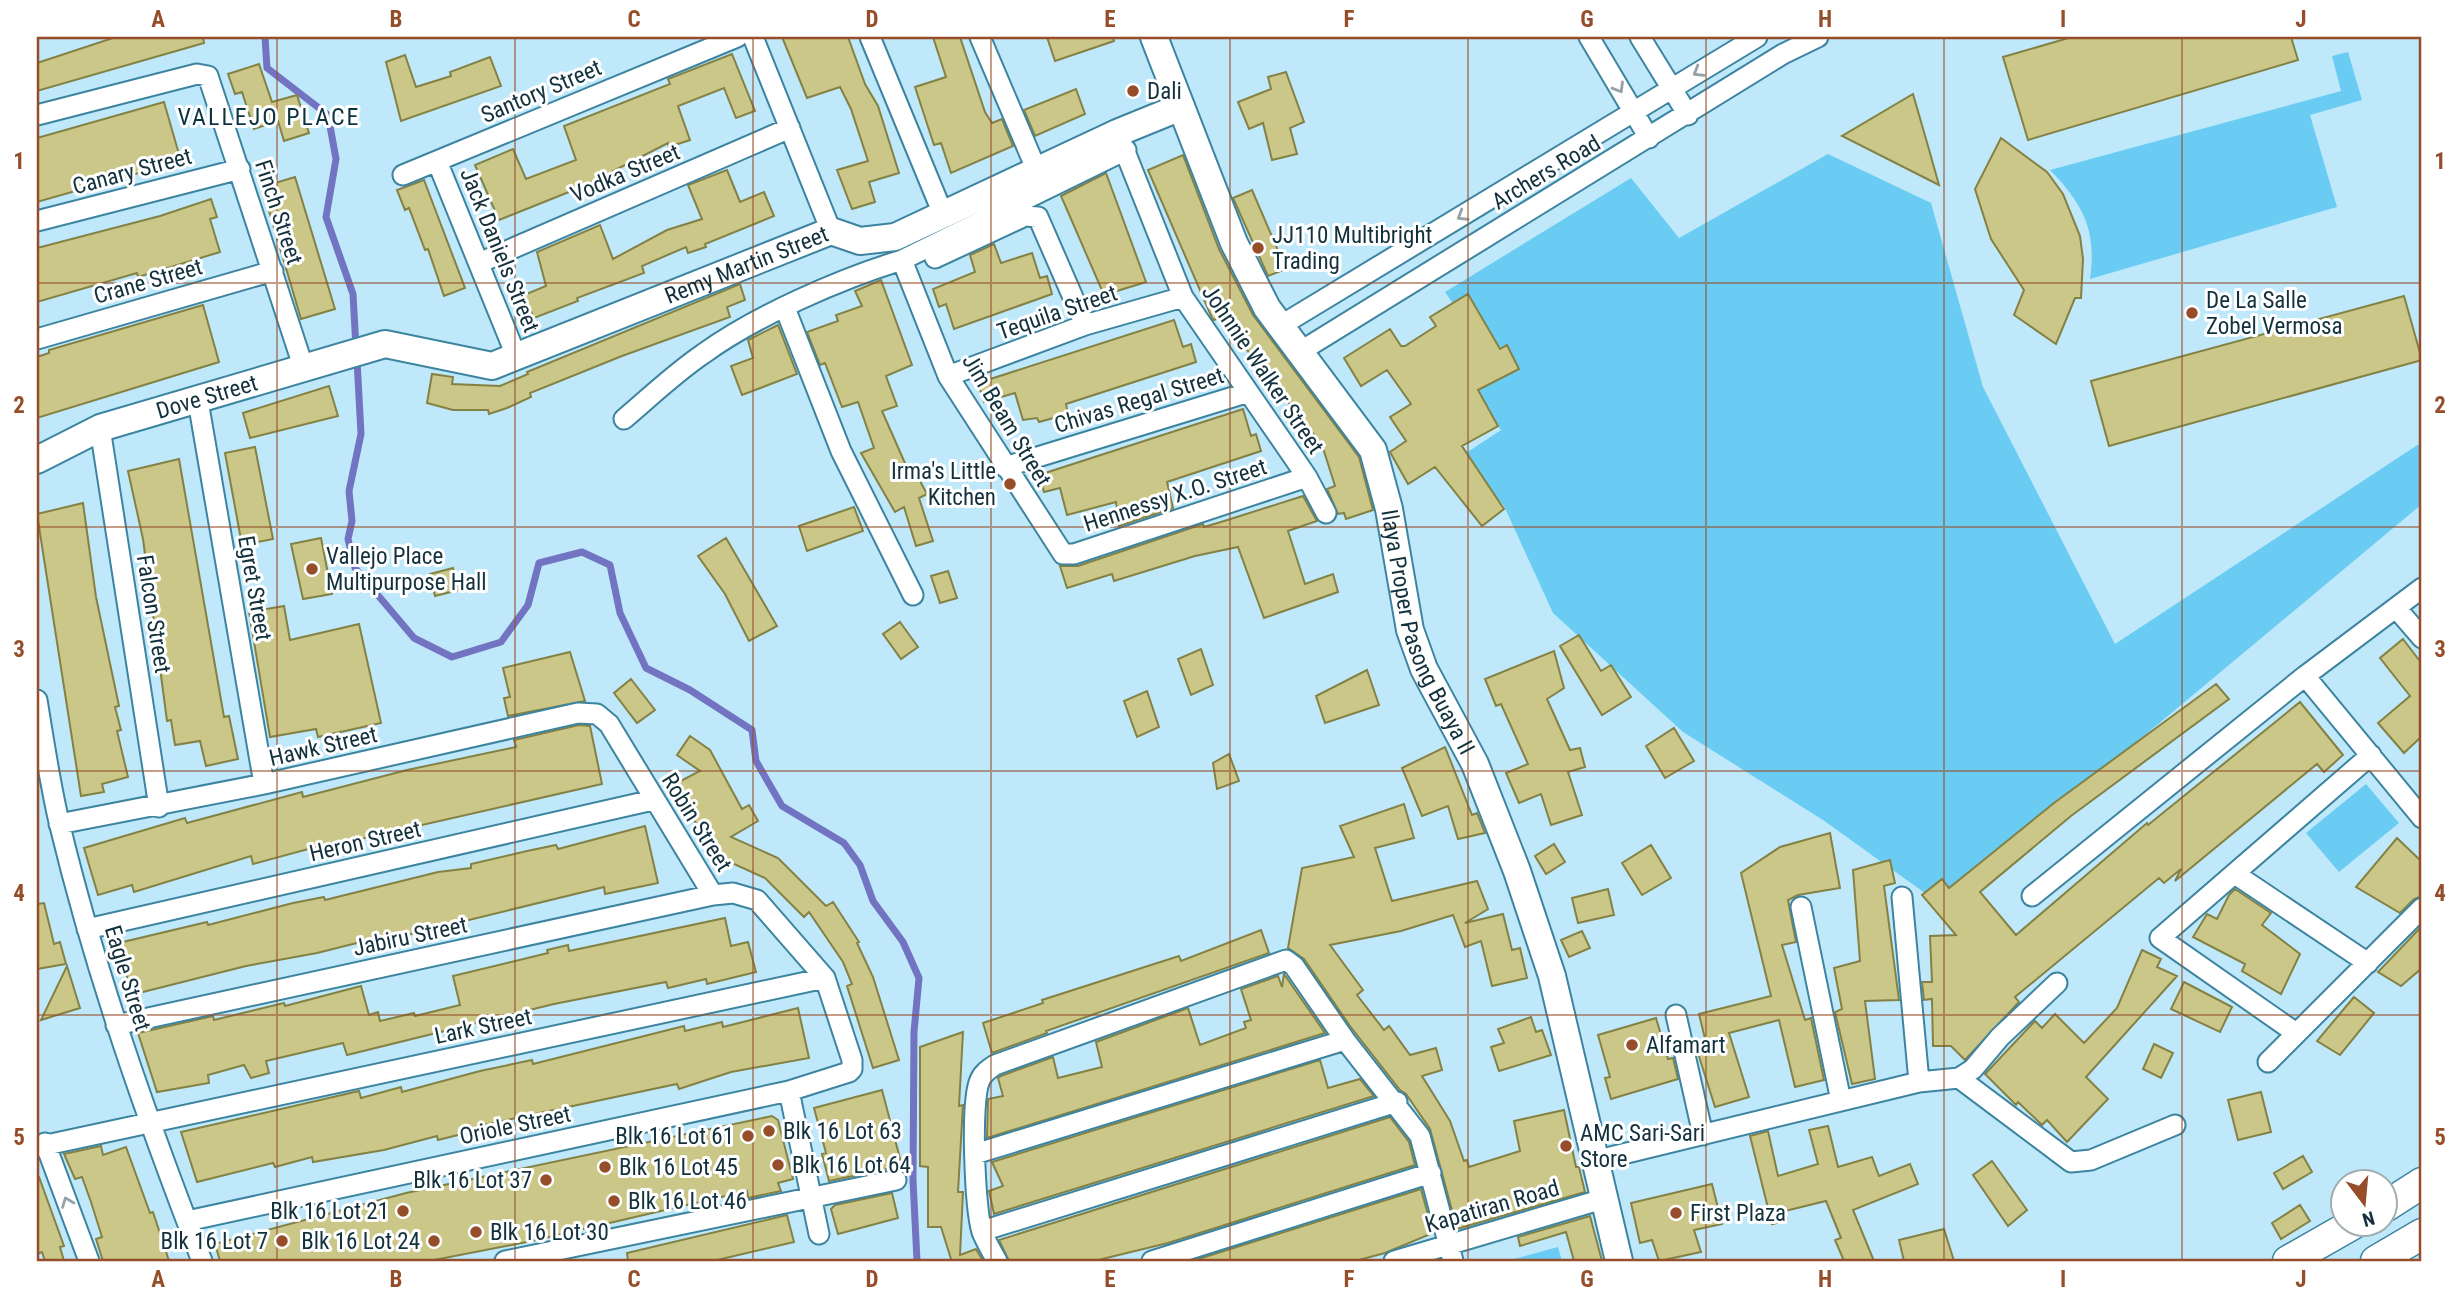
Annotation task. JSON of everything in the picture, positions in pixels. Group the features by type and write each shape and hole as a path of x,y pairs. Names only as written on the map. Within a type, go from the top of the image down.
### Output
{"main road":[{"path":"2400,1197 2422,1183"},
{"path":"2376,1261 2422,1234"},
{"path":"2288,1261 2330,1237"}],"street":[{"name":"Santory Street","path":"403,175 737,37"},
{"path":"753,37 831,231"},
{"path":"870,37 943,214"},
{"path":"980,37 1037,171"},
{"name":"Ilaya Proper Pasong Buaya II","path":"1154,37 1234,243 1267,308 1373,450 1388,509 1410,630 1424,668 1475,764 1517,871 1552,976 1619,1261"},
{"path":"1589,37 1649,138"},
{"path":"1640,37 1688,115"},
{"name":"Archers Road","path":"1280,326 1757,37"},
{"name":"Archers Road","path":"1301,351 1783,54 1818,37"},
{"name":"Finch Street","path":"37,115 203,74 211,81 304,369"},
{"name":"Remy Martin Street","path":"380,346 393,344 483,366 517,358 831,231 860,241 895,237 1037,171 1122,142 1181,107"},
{"name":"Vodka Street","path":"479,263 790,128"},
{"path":"904,266 1122,142"},
{"name":"Johnnie Walker Street","path":"1122,142 1183,297 1246,393 1307,477 1325,513"},
{"name":"Jack Daniels Street","path":"437,161 517,358"},
{"name":"Canary Street","path":"37,221 240,169"},
{"path":"624,419 701,355 785,308 904,266 1025,216 1042,220 1085,325"},
{"name":"Jim Beam Street","path":"904,266 948,376 1059,550"},
{"name":"Crane Street","path":"37,339 272,271"},
{"name":"Tequila Street","path":"948,376 1085,325 1183,297"},
{"path":"785,308 841,451 912,595"},
{"name":"Dove Street","path":"37,460 100,428 380,346"},
{"name":"Chivas Regal Street","path":"1005,467 1246,393"},
{"name":"Egret Street","path":"198,401 264,784"},
{"name":"Falcon Street","path":"100,428 159,807"},
{"name":"Hennessy X.O. Street","path":"1059,550 1063,554 1074,554 1307,477"},
{"path":"2032,896 2305,676 2422,588"},
{"path":"2397,609 2422,638"},
{"path":"2305,676 2422,818"},
{"name":"Eagle Street","path":"37,701 60,824 87,929 116,1025 202,1261"},
{"name":"Hawk Street","path":"60,824 159,807 578,713 597,714"},
{"name":"Robin Street","path":"597,714 609,724 713,895 733,893 757,900 825,978 852,1069"},
{"path":"2296,1033 2160,938 2371,755"},
{"name":"Heron Street","path":"87,929 653,800"},
{"path":"2235,874 2368,962"},
{"name":"Jabiru Street","path":"116,1025 713,895"},
{"path":"1902,897 1919,1082"},
{"path":"1801,907 1841,1101"},
{"path":"2268,1062 2422,908"},
{"path":"997,1261 982,1231 975,1154 979,1081 995,1065 1286,960 1294,966 1345,1040 1397,1102 1420,1136 1451,1252"},
{"name":"Lark Street","path":"41,1145 825,978"},
{"path":"1594,1161 1919,1082 1959,1078 1973,1069 2000,1037 2057,983"},
{"path":"1676,1015 1703,1135"},
{"path":"975,1154 1345,1040"},
{"name":"Oriole Street","path":"187,1222 789,1091 852,1069"},
{"path":"1959,1078 2071,1162 2091,1160 2175,1125"},
{"path":"789,1091 819,1234"},
{"path":"982,1231 1397,1102"},
{"path":"41,1145 89,1261"},
{"path":"1152,1261 1431,1172"},
{"path":"505,1261 896,1180"},
{"name":"Kapatiran Road","path":"1394,1261 1451,1252 1603,1199"}],"shaded area":[{"path":"2348,52 2362,100 2310,115 2337,207 2090,279 2091,246 2085,219 2071,194 2050,170 2341,91 2332,56"},
{"path":"1828,154 1931,203 1983,387 2115,644 2422,442 2422,504 1970,881 1929,896 1823,820 1683,732 1553,613 1504,506 1463,455 1501,430 1464,379 1492,359 1445,292 1631,178 1679,238"},
{"path":"2366,784 2399,823 2339,872 2306,833"},
{"path":"1558,1247 1562,1261 1507,1261"}],"building":[{"path":"116,37 203,37 204,43 37,91 37,63"},
{"path":"782,37 848,37 865,84 878,106 899,173 869,182 875,202 852,209 837,170 868,161 851,109 840,87 807,98"},
{"path":"933,37 960,37 985,112 992,123 1002,119 1013,146 951,173 941,143 934,145 915,87 946,77"},
{"path":"1047,37 1113,37 1114,41 1055,61"},
{"path":"2072,37 2291,37 2298,60 2028,140 2003,57"},
{"path":"732,54 755,111 736,118 724,88 678,106 690,140 669,147 668,143 584,186 499,220 475,165 513,149 526,179 576,160 564,126 670,84 668,79"},
{"path":"405,55 416,87 451,76 450,72 490,57 501,86 401,121 386,62"},
{"path":"259,64 272,102 297,95 309,133 284,141 278,121 254,129 242,92 235,94 228,74"},
{"path":"1286,72 1304,122 1290,128 1297,154 1272,160 1263,123 1249,129 1238,102 1271,89 1268,77"},
{"path":"1076,89 1085,114 1035,136 1024,110"},
{"path":"1913,94 1928,146 1939,185 1842,136"},
{"path":"164,102 181,161 37,202 37,138"},
{"path":"2001,138 2047,172 2063,194 2080,236 2083,259 2081,298 2075,298 2056,344 2014,315 2024,290 1991,239 1975,189"},
{"path":"1183,155 1219,249 1253,315 1359,457 1373,510 1346,519 1344,513 1338,514 1327,489 1335,486 1322,445 1221,317 1214,320 1212,318 1148,170"},
{"path":"727,170 740,202 764,192 774,216 705,244 706,247 688,253 686,247 642,266 644,273 577,298 578,301 534,318 524,295 546,286 537,252 600,225 613,259 667,230 702,219 688,185"},
{"path":"1106,173 1146,282 1104,295 1061,196"},
{"path":"295,177 335,309 301,319 262,187"},
{"path":"424,180 465,288 444,296 428,249 425,250 409,208 405,210 397,190"},
{"path":"1252,190 1286,269 1268,276 1233,198"},
{"path":"211,199 217,217 210,219 220,252 138,277 137,273 37,302 37,248 160,216"},
{"path":"994,244 1001,263 1032,253 1040,278 1047,276 1052,294 954,329 946,304 939,307 933,289 975,272 970,255"},
{"path":"881,280 912,365 886,376 897,406 882,411 908,470 913,468 927,494 919,498 933,541 916,546 904,507 895,512 861,453 874,448 858,402 842,407 825,363 820,365 807,332 838,321 836,315 862,306 855,291"},
{"path":"740,284 745,300 727,307 730,317 530,393 531,397 507,408 489,414 488,410 453,410 427,403 432,374 453,377 452,384 500,386 528,374 527,372"},
{"path":"1468,294 1500,349 1507,345 1519,369 1478,390 1498,426 1462,446 1504,509 1482,526 1435,467 1408,484 1390,452 1406,441 1390,417 1411,404 1387,370 1361,386 1344,358 1390,329 1401,346 1405,346 1436,326 1430,317"},
{"path":"2404,296 2422,360 2109,446 2091,381"},
{"path":"203,305 219,362 37,418 37,357 49,353 49,350"},
{"path":"1174,320 1183,347 1191,344 1196,362 1066,404 1068,414 1039,422 1037,418 1023,420 1015,393 984,402 978,383"},
{"path":"778,325 797,374 742,395 731,366 753,358 748,340"},
{"path":"329,386 338,416 250,438 243,413"},
{"path":"1243,409 1251,436 1256,434 1261,451 1167,482 1173,508 1119,526 1116,502 1067,515 1060,488 1044,492 1039,475"},
{"path":"255,447 273,539 242,545 225,453"},
{"path":"179,459 224,717 229,716 238,759 206,766 200,741 175,745 171,720 167,721 143,539 128,471"},
{"path":"1303,496 1317,521 1288,531 1305,584 1333,574 1338,592 1264,618 1238,547 1195,556 1114,581 1112,574 1067,588 1060,566 1078,566 1203,524 1204,527"},
{"path":"83,503 96,597 119,706 115,707 121,730 117,731 128,777 102,784 104,792 81,796 37,514"},
{"path":"854,507 863,531 807,551 799,526"},
{"name":"Vallejo Place Multipurpose Hall","path":"321,538 332,594 303,599 291,544"},
{"path":"726,538 777,626 749,641 725,594 698,556"},
{"path":"453,568 459,590 435,596 430,574"},
{"path":"948,571 957,598 940,603 931,576"},
{"path":"284,606 290,640 359,624 381,723 318,737 316,729 270,737 249,612"},
{"path":"900,622 918,647 901,659 883,634"},
{"path":"1579,635 1601,671 1611,665 1631,697 1602,715 1560,646"},
{"path":"2403,639 2422,664 2422,736 2404,753 2378,723 2410,696 2380,658"},
{"path":"1201,649 1213,685 1191,695 1178,659"},
{"path":"1554,651 1564,688 1547,699 1570,750 1580,748 1585,767 1568,772 1582,815 1551,825 1541,794 1519,803 1506,773 1528,764 1501,704 1496,706 1485,679"},
{"path":"570,652 585,701 508,716 504,698 510,697 503,668"},
{"path":"1367,670 1379,705 1325,723 1316,696"},
{"path":"631,679 655,710 637,723 614,693"},
{"path":"2216,684 2229,699 2071,816 1980,892 2016,935 2147,823 2148,825 2300,702 2343,755 2324,772 2317,764 2175,881 2181,869 2164,883 2159,878 2015,997 2019,1002 1965,1060 1951,1046 1933,1046 1932,999 1924,1000 1922,982 1932,982 1930,936 1956,935 1922,895 1942,879 1949,888 2054,803"},
{"path":"1147,691 1159,727 1137,737 1124,701"},
{"path":"579,725 590,726 602,784 334,845 334,842 253,864 251,856 134,892 132,885 98,895 84,848 185,818 187,823 302,792 303,797 407,770 516,747 514,740"},
{"path":"1674,728 1694,761 1665,778 1646,746"},
{"path":"690,736 710,750 742,809 749,805 758,821 731,837 778,858 826,906 833,902 859,942 857,943 873,977 899,1060 873,1068 847,986 852,984 843,962 809,912 804,917 765,878 712,854 675,784 700,771 677,755"},
{"path":"1445,747 1472,815 1477,813 1485,833 1458,839 1448,806 1422,816 1402,768"},
{"path":"1229,754 1239,781 1217,789 1213,763"},
{"path":"1404,804 1414,838 1375,848 1392,901 1477,881 1488,909 1465,923 1503,914 1512,950 1520,948 1527,978 1492,986 1481,941 1465,947 1453,915 1401,931 1330,945 1363,990 1357,995 1384,1030 1389,1026 1410,1055 1436,1048 1442,1070 1422,1076 1450,1121 1464,1161 1467,1160 1469,1167 1520,1151 1514,1121 1564,1110 1576,1167 1579,1167 1585,1192 1457,1229 1430,1129 1406,1094 1350,1026 1304,959 1288,948 1302,868 1354,857 1340,826"},
{"path":"645,826 658,883 605,894 604,887 366,945 365,941 246,966 131,995 120,945 123,942 207,922 208,925 293,903 324,897 325,900 438,872 471,868 471,864 527,851 556,845 558,849"},
{"path":"1830,833 1840,888 1798,895 1788,900 1796,942 1782,945 1805,1020 1811,1018 1824,1080 1795,1087 1779,1020 1729,1033 1749,1097 1715,1107 1697,1050 1707,1047 1699,1014 1771,996 1741,873 1780,847"},
{"path":"2397,838 2422,862 2422,896 2414,899 2400,913 2356,887"},
{"path":"1554,844 1565,862 1546,874 1535,856"},
{"path":"1651,845 1671,878 1642,895 1622,863"},
{"path":"1890,860 1895,883 1884,886 1899,1000 1865,1001 1875,1079 1852,1084 1835,1012 1842,1009 1834,968 1860,961 1853,870"},
{"path":"1608,889 1614,915 1578,923 1572,898"},
{"path":"2235,889 2271,913 2262,925 2300,954 2281,994 2242,971 2245,964 2193,937 2207,914 2217,919"},
{"path":"44,903 54,944 60,942 66,964 37,969 37,904"},
{"path":"725,918 731,946 748,942 756,972 707,984 706,979 668,988 666,982 554,1004 347,1055 343,1043 266,1061 269,1073 251,1078 244,1065 208,1075 209,1083 157,1092 138,1033 213,1016 214,1020 284,1003 285,1006 361,986 369,1015 378,1012 380,1021 414,1013 415,1016 460,1005 453,976 548,953 547,950 568,945 569,951"},
{"path":"2422,926 2422,968 2401,986 2378,972"},
{"path":"1261,930 1269,953 1046,1031 1047,1033 992,1053 983,1023 1043,1003 1042,1000 1179,956 1181,961"},
{"path":"1582,931 1590,948 1569,957 1561,940"},
{"path":"2142,950 2161,959 2157,967 2177,976 2086,1077 2108,1099 2067,1142 2047,1120 2042,1125 2018,1102 2016,1105 1985,1074 2035,1021 2042,1028 2055,1014 2084,1043 2117,1008"},
{"path":"67,966 80,1008 41,1020"},
{"path":"1284,974 1325,1033 987,1138 988,1099 1003,1096 998,1078 1001,1076 1053,1057 1058,1078 1102,1067 1096,1042 1188,1008 1200,1045 1246,1028 1244,1022 1251,1020 1241,989 1278,976 1282,987"},
{"path":"2184,982 2232,1007 2220,1032 2171,1009"},
{"path":"2354,997 2374,1013 2340,1055 2317,1041"},
{"path":"798,1008 809,1058 731,1072 679,1089 677,1084 461,1130 462,1134 438,1140 437,1136 384,1150 313,1162 312,1157 275,1167 273,1163 197,1182 181,1132 359,1091 361,1098 401,1087 402,1092 480,1071 532,1060 533,1064 684,1026 685,1031 722,1022 723,1027"},
{"path":"1531,1017 1536,1032 1542,1030 1551,1055 1499,1071 1491,1047 1504,1043 1498,1029"},
{"path":"1656,1018 1668,1059 1673,1058 1678,1079 1611,1099 1605,1078 1610,1077 1598,1035"},
{"path":"963,1032 959,1106 963,1105 958,1192 963,1192 960,1255 976,1249 983,1261 948,1261 951,1259 941,1227 928,1227 928,1167 920,1166 920,1047"},
{"path":"2154,1044 2173,1053 2161,1078 2143,1069"},
{"path":"1320,1060 1328,1088 1360,1079 1374,1096 994,1214 989,1191 1003,1186 992,1162"},
{"path":"882,1090 902,1166 829,1181 822,1154 826,1153 814,1108"},
{"path":"2261,1092 2271,1132 2238,1140 2228,1100"},
{"path":"772,1116 778,1120 793,1179 778,1183 781,1191 748,1198 747,1191 532,1241 429,1261 220,1261 215,1244 406,1193"},
{"path":"1390,1117 1409,1142 1415,1165 1168,1243 1094,1261 1009,1261 999,1240"},
{"path":"1828,1126 1838,1167 1872,1157 1879,1176 1910,1164 1918,1184 1853,1210 1874,1261 1844,1261 1835,1240 1841,1238 1826,1201 1785,1211 1787,1221 1772,1224 1750,1136 1768,1131 1778,1176 1818,1164 1809,1130"},
{"path":"101,1146 103,1155 126,1147 150,1213 153,1212 169,1261 103,1261 96,1239 102,1237 82,1177 75,1179 64,1154"},
{"path":"2303,1156 2312,1172 2283,1189 2274,1173"},
{"path":"1992,1161 2027,1210 2008,1226 1973,1175"},
{"path":"39,1177 64,1246 60,1247 64,1261 45,1261 42,1252 37,1254"},
{"name":"First Plaza","path":"1712,1184 1722,1224 1694,1230 1701,1252 1659,1261 1652,1240 1640,1243 1631,1203"},
{"path":"1421,1189 1433,1233 1385,1253 1355,1261 1192,1261"},
{"path":"892,1193 898,1218 838,1234 831,1209 835,1205"},
{"path":"2300,1205 2310,1221 2281,1239 2272,1223"},
{"path":"787,1215 794,1242 713,1261 628,1261 627,1253"},
{"path":"1590,1216 1602,1261 1574,1261 1566,1232 1520,1246 1518,1237"},
{"path":"1944,1229 1954,1261 1904,1261 1899,1240"}],"waterway":[{"path":"265,37 267,68 328,115 336,159 326,217 353,294 356,348"},
{"path":"357,360 361,434 349,491 352,521 348,539 355,568 414,638 452,657 501,642 528,605 539,563 582,552 610,565 620,613 646,668 690,690 752,730 756,761 782,806 844,843 860,865 873,901 903,942 919,978 914,1032 913,1180 917,1261"}],"place":[{"name":"Dali","path":"1133,91"},
{"name":"JJ110 Multibright Trading","path":"1258,248"},
{"name":"De La Salle Zobel Vermosa","path":"2192,313"},
{"name":"Irma's Little Kitchen","path":"1010,484"},
{"name":"Vallejo Place Multipurpose Hall","path":"312,569"},
{"name":"Alfamart","path":"1632,1045"},
{"name":"Blk 16 Lot 63","path":"769,1131"},
{"name":"Blk 16 Lot 61","path":"748,1136"},
{"name":"AMC Sari-Sari Store","path":"1566,1146"},
{"name":"Blk 16 Lot 64","path":"778,1165"},
{"name":"Blk 16 Lot 45","path":"605,1167"},
{"name":"Blk 16 Lot 37","path":"546,1180"},
{"name":"Blk 16 Lot 46","path":"614,1201"},
{"name":"Blk 16 Lot 21","path":"403,1211"},
{"name":"First Plaza","path":"1676,1213"},
{"name":"Blk 16 Lot 30","path":"476,1232"},
{"name":"Blk 16 Lot 7","path":"282,1241"},
{"name":"Blk 16 Lot 24","path":"434,1241"}],"district":[{"name":"VALLEJO PLACE","path":"269,117"}]}
